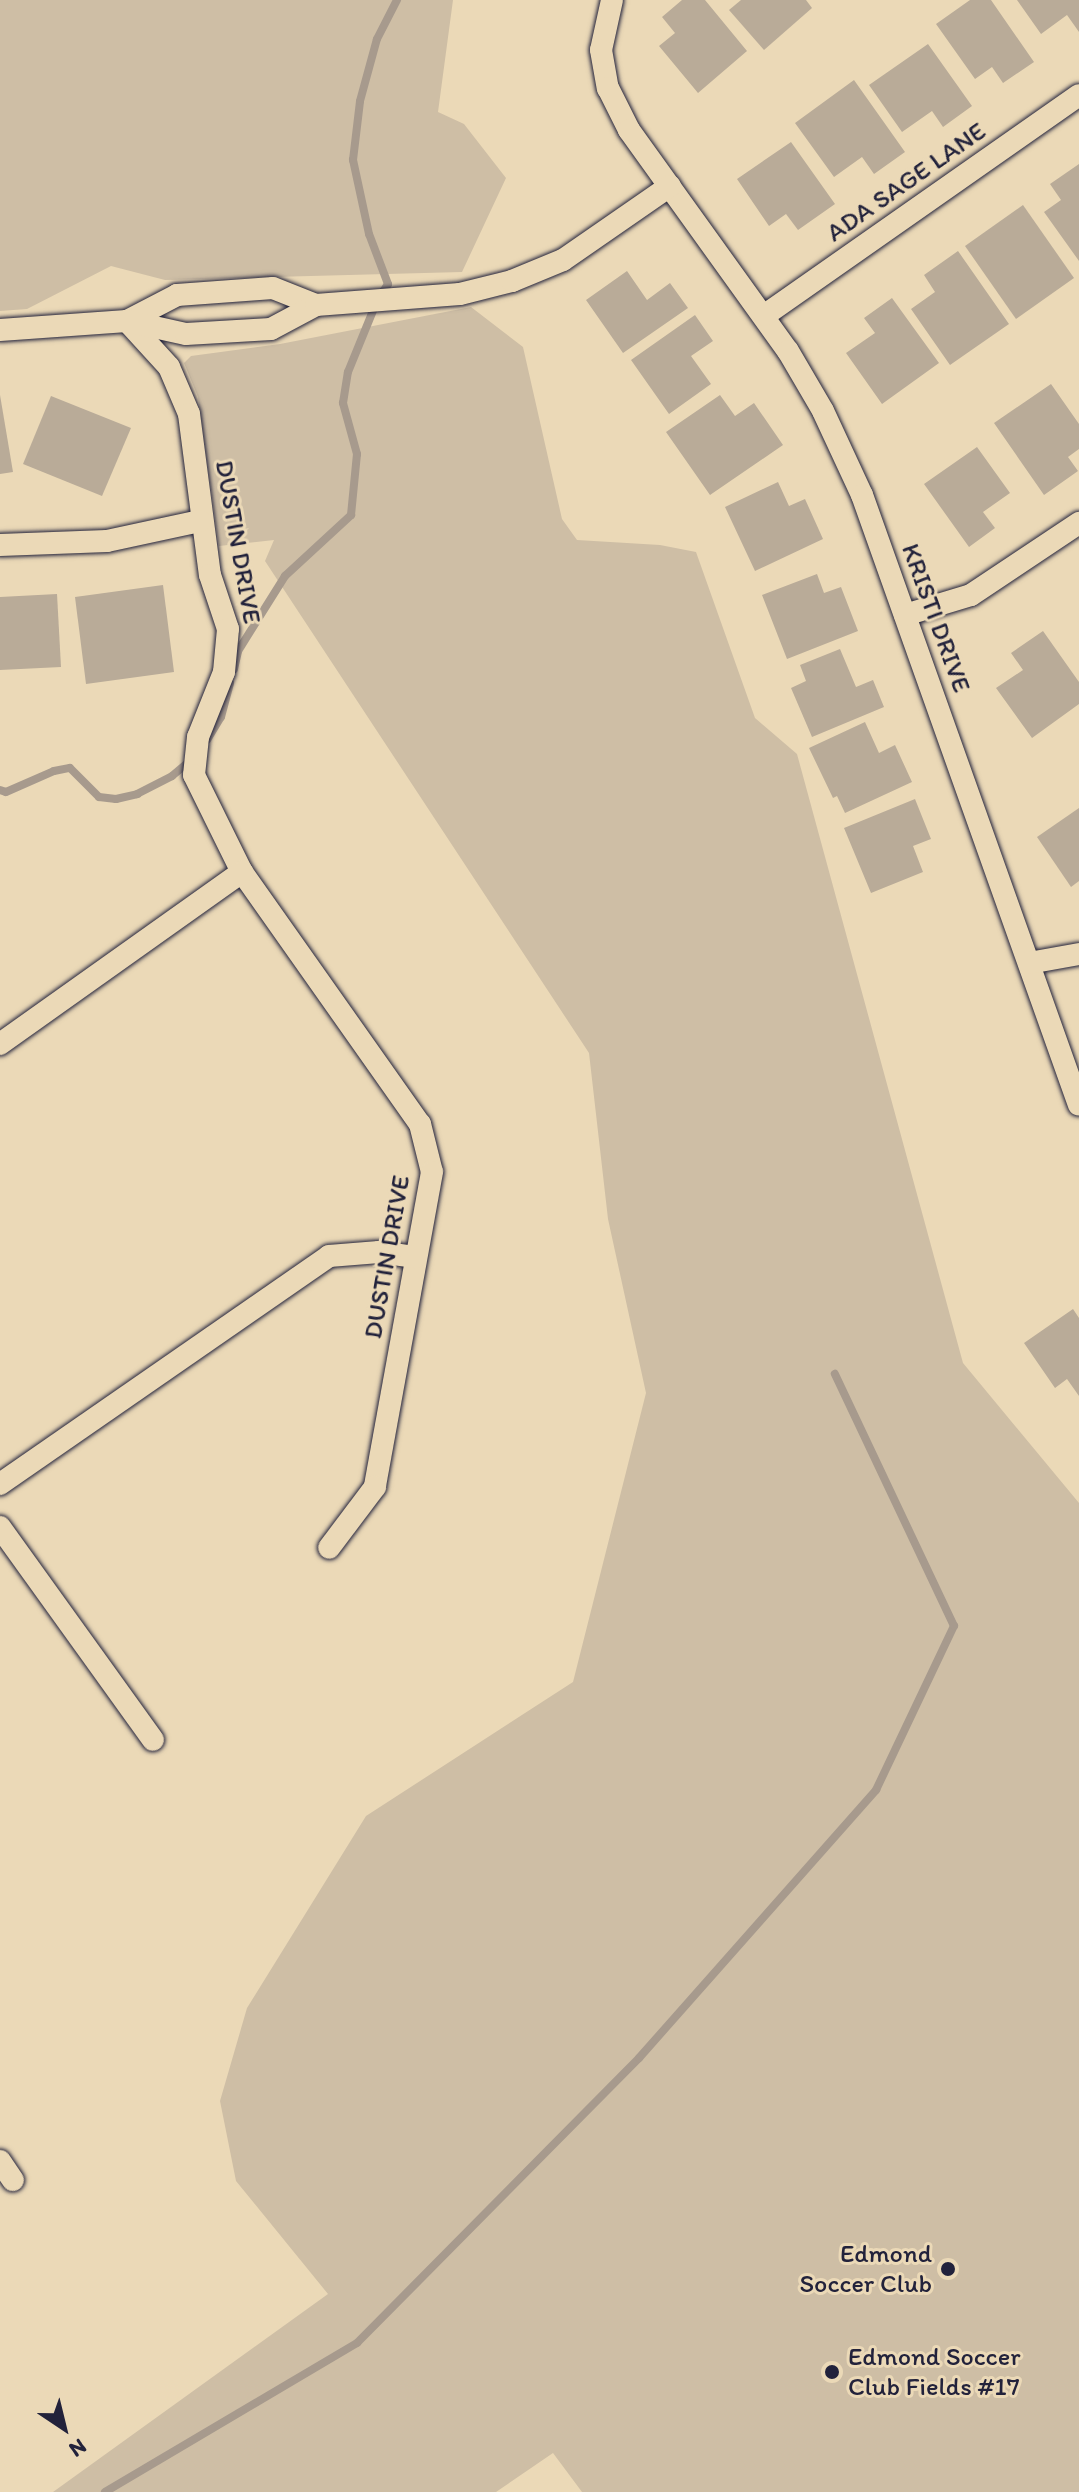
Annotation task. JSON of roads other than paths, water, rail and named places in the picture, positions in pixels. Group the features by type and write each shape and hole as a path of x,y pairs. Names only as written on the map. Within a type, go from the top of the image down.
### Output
{"street":[{"name":"KRISTI DRIVE","path":"612,0 601,50 608,88 629,130 765,315 823,411 862,495 1079,1105"},
{"name":"ADA SAGE LANE","path":"765,315 1079,95"},
{"path":"0,330 127,321 186,334 271,329 316,305 460,294 512,281 563,260 670,186"},
{"path":"127,321 177,295 273,288 316,305"},
{"name":"DUSTIN DRIVE","path":"127,321 169,367 189,414 200,521 210,575 228,629 224,672 198,737 194,775 242,872 420,1124 432,1172 375,1487 329,1548"},
{"path":"0,545 107,541 200,521"},
{"path":"905,615 971,595 1079,523"},
{"path":"0,1044 242,872"},
{"path":"1029,963 1079,954"},
{"path":"0,1484 329,1256 379,1252 416,1257"},
{"path":"0,1527 153,1740"},
{"path":"0,2161 13,2180"}],"waterway":[{"path":"234,669 238,651 285,576 351,515 357,454 343,403 348,372 377,301 388,284 369,234 353,160 360,101 377,39 397,0"},
{"path":"207,740 221,717 230,683"},
{"path":"0,790 6,792 54,771 70,768 99,797 116,799 137,794 172,776 191,760"},
{"path":"105,2492 357,2343 639,2058 876,1790 954,1626 835,1374"}],"place":[{"name":"Edmond Soccer Club","path":"948,2269"},
{"name":"Edmond Soccer Club Fields #17","path":"832,2372"}]}
